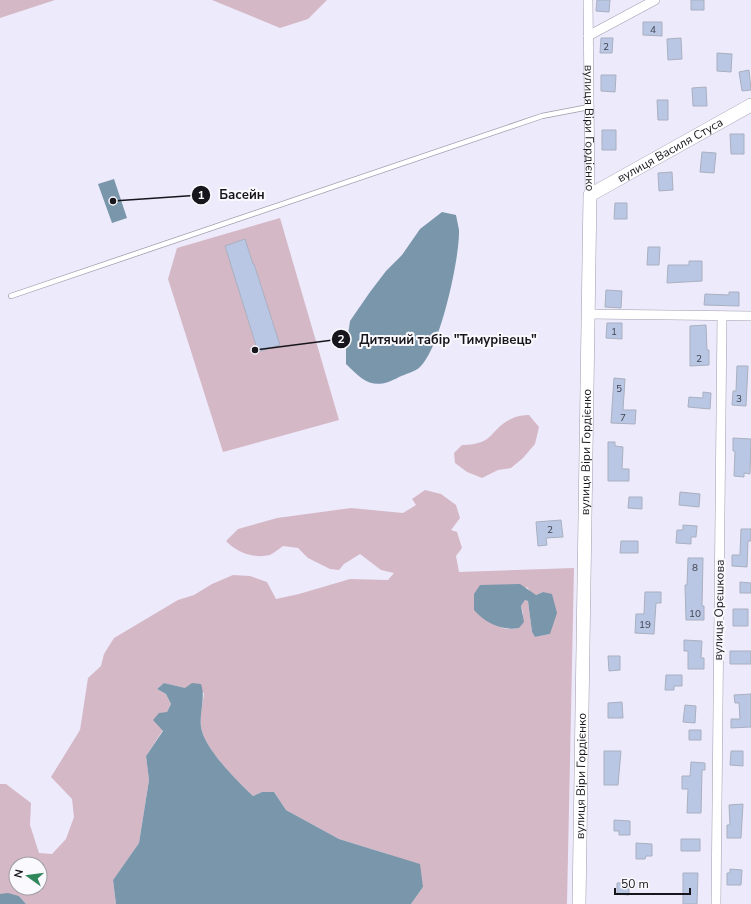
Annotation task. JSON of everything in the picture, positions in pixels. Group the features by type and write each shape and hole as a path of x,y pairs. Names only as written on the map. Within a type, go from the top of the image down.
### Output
{"street":[{"name":"вулиця Віри Гордієнко","path":"579,904 590,195 588,0"},
{"path":"588,36 655,0"},
{"name":"вулиця Василя Стуса","path":"590,195 751,105"},
{"path":"588,314 751,316"},
{"name":"вулиця Орєшкова","path":"716,904 722,316"}],"lane":[{"path":"11,296 542,116 589,107"}],"shaded area":[{"path":"0,0 55,0 0,18"},
{"path":"212,0 327,0 308,19 280,28"},
{"path":"280,218 339,420 223,452 168,279 177,248"},
{"path":"529,415 539,427 535,444 523,458 511,468 498,470 482,478 467,472 455,463 454,453 462,445 481,442 487,439 505,422 516,417"},
{"path":"425,490 441,494 456,505 460,518 451,530 457,532 462,548 456,556 459,572 574,568 567,904 411,904 423,887 388,854 339,839 286,810 274,792 262,792 253,796 222,764 208,745 203,735 200,719 204,693 164,683 157,689 166,694 171,704 167,712 163,730 146,756 149,780 139,843 113,880 116,904 26,904 19,896 48,896 48,856 8,856 8,895 0,894 0,784 6,784 31,803 30,825 39,853 52,854 66,839 74,817 72,799 51,777 80,730 88,678 101,666 104,654 114,638 178,600 194,595 212,584 233,575 250,576 267,582 276,599 350,579 388,580 394,573 381,570 360,554 344,564 339,570 330,569 308,558 298,548 283,546 270,555 258,556 246,554 226,541 238,529 277,518 351,508 403,513 416,505 412,499","holes":["527,587 531,593 536,595 543,592 550,634 535,637 532,632 528,601 525,600 521,606 523,613 519,628 504,628 497,626 490,621"]}],"water":[{"path":"114,179 127,218 112,223 98,184"},
{"path":"442,212 456,215 459,230 452,280 435,342 420,367 413,372 383,383 376,384 364,380 346,364 346,349 350,321 370,292 386,271 402,255 420,229"},
{"path":"520,584 536,595 543,592 552,594 557,613 550,634 535,637 532,632 528,601 525,600 521,606 524,622 519,628 513,629 494,625 483,619 474,610 474,594 480,585"},
{"path":"164,683 185,688 192,683 201,684 203,695 201,727 203,735 208,745 222,764 253,796 262,792 274,792 286,810 339,839 420,864 423,887 411,904 116,904 113,880 139,843 149,780 146,756 163,731 153,720 159,713 167,712 171,704 166,694 157,689"},
{"path":"8,893 8,896 19,896 26,904 0,904 0,894"}],"building":[{"path":"597,0 610,0 609,12 596,11"},
{"path":"691,0 704,0 704,10 691,10"},
{"path":"643,22 662,22 662,36 643,35"},
{"path":"601,38 613,38 612,53 600,53"},
{"path":"681,38 682,59 668,60 667,39"},
{"path":"717,53 732,54 731,72 717,71"},
{"path":"749,70 751,90 742,91 739,72"},
{"path":"601,75 616,75 615,92 601,91"},
{"path":"706,87 707,106 693,106 692,88"},
{"path":"657,100 668,100 668,120 658,120"},
{"path":"602,130 616,130 616,150 602,150"},
{"path":"730,134 744,134 744,154 731,154"},
{"path":"702,152 716,153 714,173 700,172"},
{"path":"672,172 673,190 659,191 658,173"},
{"path":"615,203 627,203 627,219 614,219"},
{"path":"245,239 280,345 258,352 225,246"},
{"path":"648,247 660,247 659,265 647,265"},
{"path":"689,261 702,261 702,281 667,283 668,265 689,265"},
{"path":"606,290 622,291 621,308 605,307"},
{"path":"729,292 739,292 739,306 704,305 705,294 729,295"},
{"path":"607,323 622,323 622,339 606,338"},
{"path":"706,325 709,365 690,366 690,326"},
{"path":"737,366 748,366 746,406 732,405 733,391 736,391"},
{"path":"614,378 625,379 623,410 636,410 635,424 611,423"},
{"path":"703,392 711,393 710,409 688,407 689,397 703,398"},
{"path":"733,438 751,439 750,474 744,473 744,477 734,476 735,451 733,451"},
{"path":"608,442 615,442 615,446 623,447 622,469 629,469 629,481 608,481"},
{"path":"680,492 700,494 699,507 679,505"},
{"path":"629,497 642,497 642,509 628,508"},
{"path":"561,520 563,537 546,538 547,545 538,546 536,522"},
{"path":"683,525 697,526 696,537 691,537 691,544 676,543 677,530 683,530"},
{"path":"741,529 751,529 751,541 748,541 747,567 732,566 732,555 740,555"},
{"path":"621,541 638,541 638,553 620,553"},
{"path":"688,558 703,558 702,606 704,606 704,620 686,620 685,585 687,585"},
{"path":"740,582 751,583 751,593 740,593"},
{"path":"645,592 661,592 661,603 656,603 654,634 635,633 636,614 644,614"},
{"path":"733,609 748,609 748,626 733,626"},
{"path":"684,640 702,641 701,658 704,658 704,669 688,669 688,651 684,651"},
{"path":"730,651 751,651 751,664 730,664"},
{"path":"608,656 620,656 620,670 609,671"},
{"path":"666,675 682,675 682,686 674,686 674,690 665,690"},
{"path":"751,694 751,727 731,728 731,719 740,719 739,703 735,703 734,695"},
{"path":"622,702 623,718 608,718 608,703"},
{"path":"685,705 696,706 695,723 683,722"},
{"path":"689,730 701,730 701,740 689,740"},
{"path":"604,751 621,751 618,785 604,785"},
{"path":"731,751 743,751 743,766 730,765"},
{"path":"691,762 705,763 705,770 702,770 701,813 687,813 688,789 682,789 682,776 690,776"},
{"path":"743,804 741,838 727,838 727,825 730,825 729,805"},
{"path":"614,820 630,821 630,835 619,835 619,831 614,831"},
{"path":"681,839 700,839 700,851 681,851"},
{"path":"636,843 652,844 652,856 646,856 645,859 636,859"},
{"path":"730,869 742,870 741,885 727,885 727,873 730,873"},
{"path":"683,873 698,873 697,904 683,904"},
{"path":"617,883 629,883 629,895 617,894"}],"place":[{"name":"Басейн","path":"113,201"},
{"name":"Дитячий табір \"Тимурівець\"","path":"255,350"}]}
